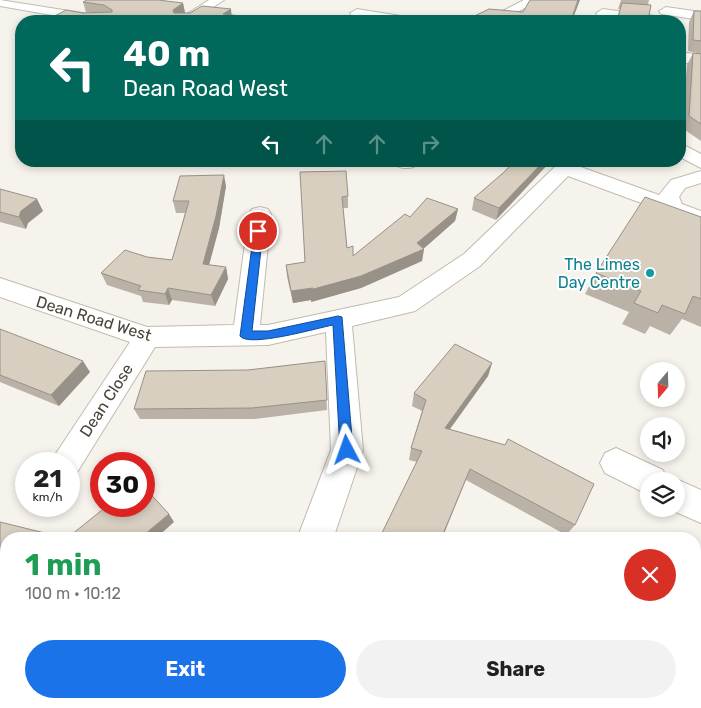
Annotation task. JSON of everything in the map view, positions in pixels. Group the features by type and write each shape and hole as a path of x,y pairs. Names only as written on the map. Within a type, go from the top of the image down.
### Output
{"street":[{"path":"193,15 218,0"},
{"path":"510,0 531,1"},
{"path":"502,15 531,1"},
{"path":"0,2 73,15"},
{"path":"356,13 369,15"},
{"path":"603,13 665,13 701,16"},
{"path":"686,58 701,60"},
{"path":"686,153 701,162"},
{"name":"Dean Road West","path":"0,287 38,302 147,337 268,335 406,306 472,260 567,167"},
{"path":"574,167 701,218"},
{"path":"673,208 668,197 678,184 701,177"},
{"path":"246,336 260,214"},
{"path":"318,532 347,450 338,320"},
{"name":"Dean Close","path":"73,452 147,337"},
{"path":"616,463 640,476"},
{"path":"685,500 701,508"}],"building":[{"path":"87,0 158,0 183,3 173,10 174,13 190,13 202,6 231,9 223,14 232,15 57,15 66,10 83,13 112,12 112,10 104,5 83,2"},
{"path":"530,0 578,0 573,15 476,15 489,9 523,12"},
{"path":"622,3 651,5 649,15 619,15"},
{"path":"694,11 701,11 701,41 693,40"},
{"path":"693,53 701,54 701,124 689,116"},
{"path":"509,167 538,167 499,208 474,198"},
{"path":"346,171 348,196 342,197 347,248 353,246 353,256 405,214 410,217 427,198 458,209 417,243 424,249 361,276 310,290 313,288 291,291 286,265 305,262 300,172"},
{"path":"224,175 216,216 203,264 226,267 211,295 168,288 165,294 138,290 141,286 101,273 125,250 147,257 172,260 189,201 173,201 180,176"},
{"path":"0,189 37,199 21,211 19,217 0,212"},
{"name":"The Limes Day Centre","path":"645,197 701,217 701,299 693,296 685,314 662,305 658,313 634,303 641,291 596,273"},
{"path":"0,329 83,361 51,395 0,375"},
{"path":"455,344 492,363 445,428 505,445 508,439 594,484 575,525 470,469 444,532 382,532 422,451 411,448 426,400 414,393"},
{"path":"325,361 327,400 252,408 134,409 146,371 248,370"},
{"path":"155,499 169,514 147,532 75,532 93,517 155,517"},
{"path":"0,522 41,532 0,532"}],"place":[{"name":"The Limes Day Centre","path":"650,273"}],"route":[{"path":"258,231 246,336 268,335 338,320 347,450"}]}
